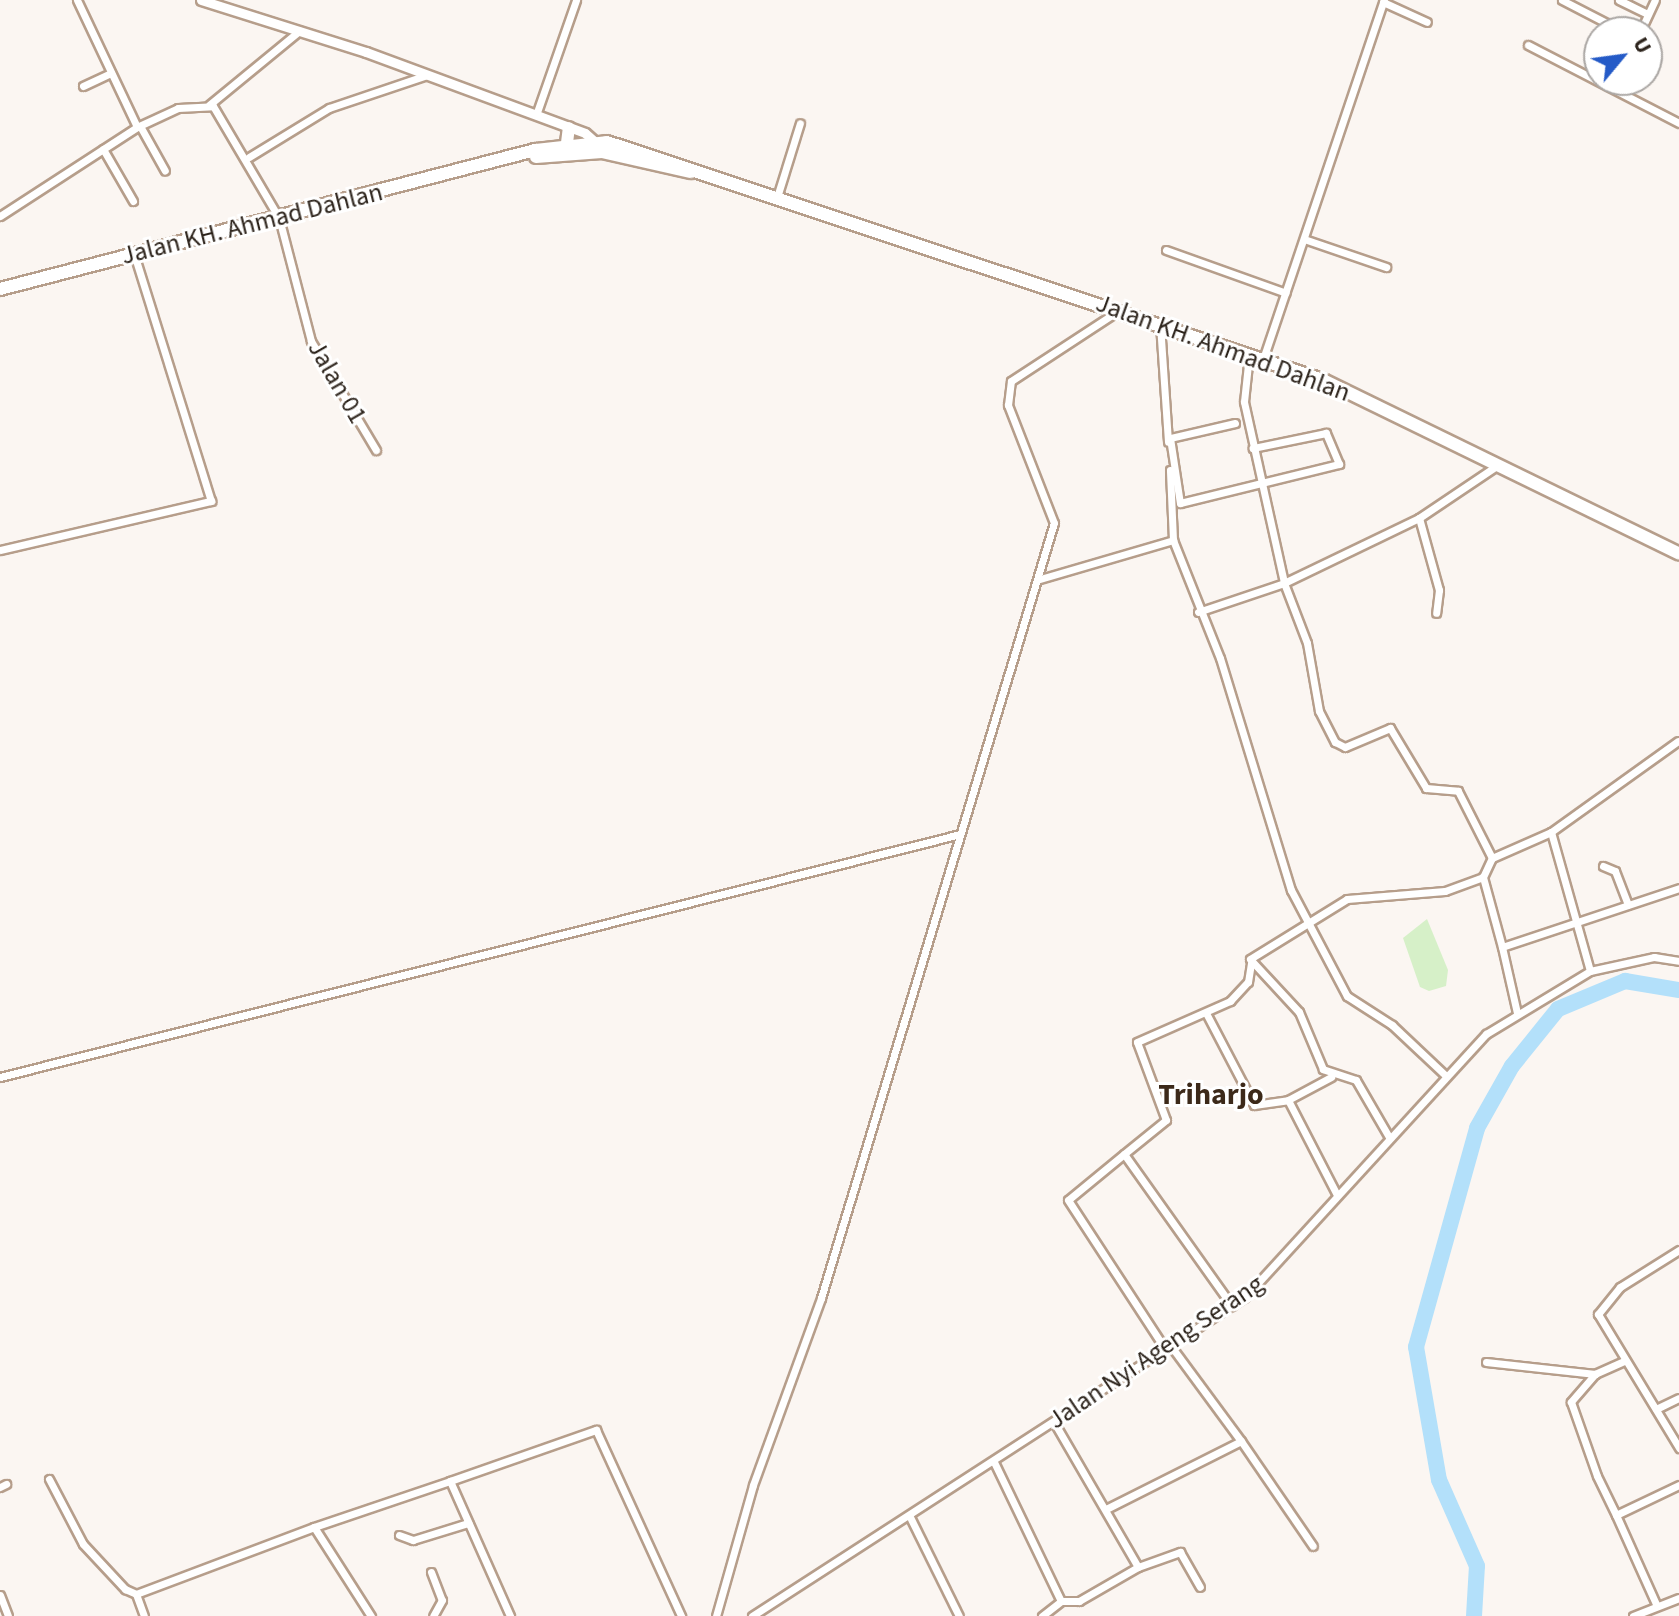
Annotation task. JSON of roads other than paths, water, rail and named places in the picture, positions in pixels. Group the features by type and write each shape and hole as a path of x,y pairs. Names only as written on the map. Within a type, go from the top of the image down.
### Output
{"highway":[{"path":"566,149 569,128"},
{"name":"Jalan KH. Ahmad Dahlan","path":"0,289 505,159 599,146 778,191 1263,359 1500,464 1679,554"}],"street":[{"path":"77,0 111,73 165,171"},
{"path":"201,0 427,75 569,128 599,146"},
{"path":"536,115 576,0"},
{"path":"1562,0 1593,16"},
{"path":"1619,0 1648,14 1655,0"},
{"path":"1263,359 1384,1 1427,22"},
{"path":"0,216 139,127 178,108 209,105 299,31"},
{"path":"1528,45 1583,70"},
{"path":"83,86 111,73"},
{"path":"249,157 329,108 427,75"},
{"path":"1635,96 1679,123"},
{"name":"Jalan 01","path":"209,105 223,113 279,218 311,341 376,450"},
{"path":"778,191 800,123"},
{"path":"103,149 133,201"},
{"path":"1304,239 1386,267"},
{"path":"1166,250 1286,293"},
{"path":"0,550 211,501 134,254"},
{"path":"716,1616 1040,579 1054,515 1008,390 1017,370 1118,310"},
{"path":"1160,324 1173,540 1198,612 1220,658 1274,853 1347,996 1392,1025 1445,1075"},
{"path":"1249,355 1242,389 1260,485 1284,583 1307,643 1319,711 1335,742 1345,747 1390,728 1426,788 1458,791 1492,858"},
{"path":"1235,423 1170,438 1180,503 1260,485 1339,461 1326,433 1253,448"},
{"path":"1198,612 1284,583 1419,518 1500,464"},
{"path":"1419,518 1439,590 1436,613"},
{"path":"1040,579 1173,540"},
{"path":"1517,1013 1483,877 1492,858 1551,832 1679,742"},
{"path":"1551,832 1590,971"},
{"path":"0,1077 960,834"},
{"path":"1603,866 1615,871 1628,905"},
{"path":"1313,1546 1241,1441 1168,1348 1068,1200 1166,1120 1137,1042 1206,1013 1239,993 1251,962 1307,921 1347,899 1445,891 1483,877"},
{"path":"1502,947 1679,888"},
{"name":"Jalan Nyi Ageng Serang","path":"752,1616 1168,1348 1232,1306 1269,1277 1336,1193 1445,1075 1517,1013 1590,971 1654,957 1679,961"},
{"path":"1251,962 1299,1012 1331,1077"},
{"path":"1206,1013 1254,1105 1288,1100 1331,1077 1356,1080 1389,1137"},
{"path":"1288,1100 1336,1193"},
{"path":"1124,1154 1232,1306"},
{"path":"1679,1250 1602,1303 1599,1320 1679,1448"},
{"path":"1624,1361 1595,1374 1574,1395 1572,1410 1656,1604"},
{"path":"1486,1362 1595,1374"},
{"path":"1656,1409 1679,1398"},
{"path":"1054,1422 1138,1567"},
{"path":"136,1594 314,1527 596,1430 681,1616"},
{"path":"1106,1509 1241,1441"},
{"path":"994,1462 1061,1601"},
{"path":"49,1479 106,1576 136,1594 144,1616"},
{"path":"450,1481 509,1614 497,1616"},
{"path":"1616,1515 1679,1485"},
{"path":"910,1517 959,1616"},
{"path":"399,1535 413,1540 468,1523"},
{"path":"314,1527 371,1616"},
{"path":"1042,1616 1061,1601 1079,1601 1138,1567 1180,1552 1200,1587"},
{"path":"431,1572 442,1600 433,1616"},
{"path":"0,1595 8,1616"},
{"path":"1633,1616 1656,1604 1679,1598"}],"waterway":[{"path":"1474,1616 1477,1566 1439,1480 1416,1347 1477,1128 1512,1066 1558,1009 1625,981 1679,990"}],"district":[{"name":"Triharjo","path":"1211,1095"}]}
